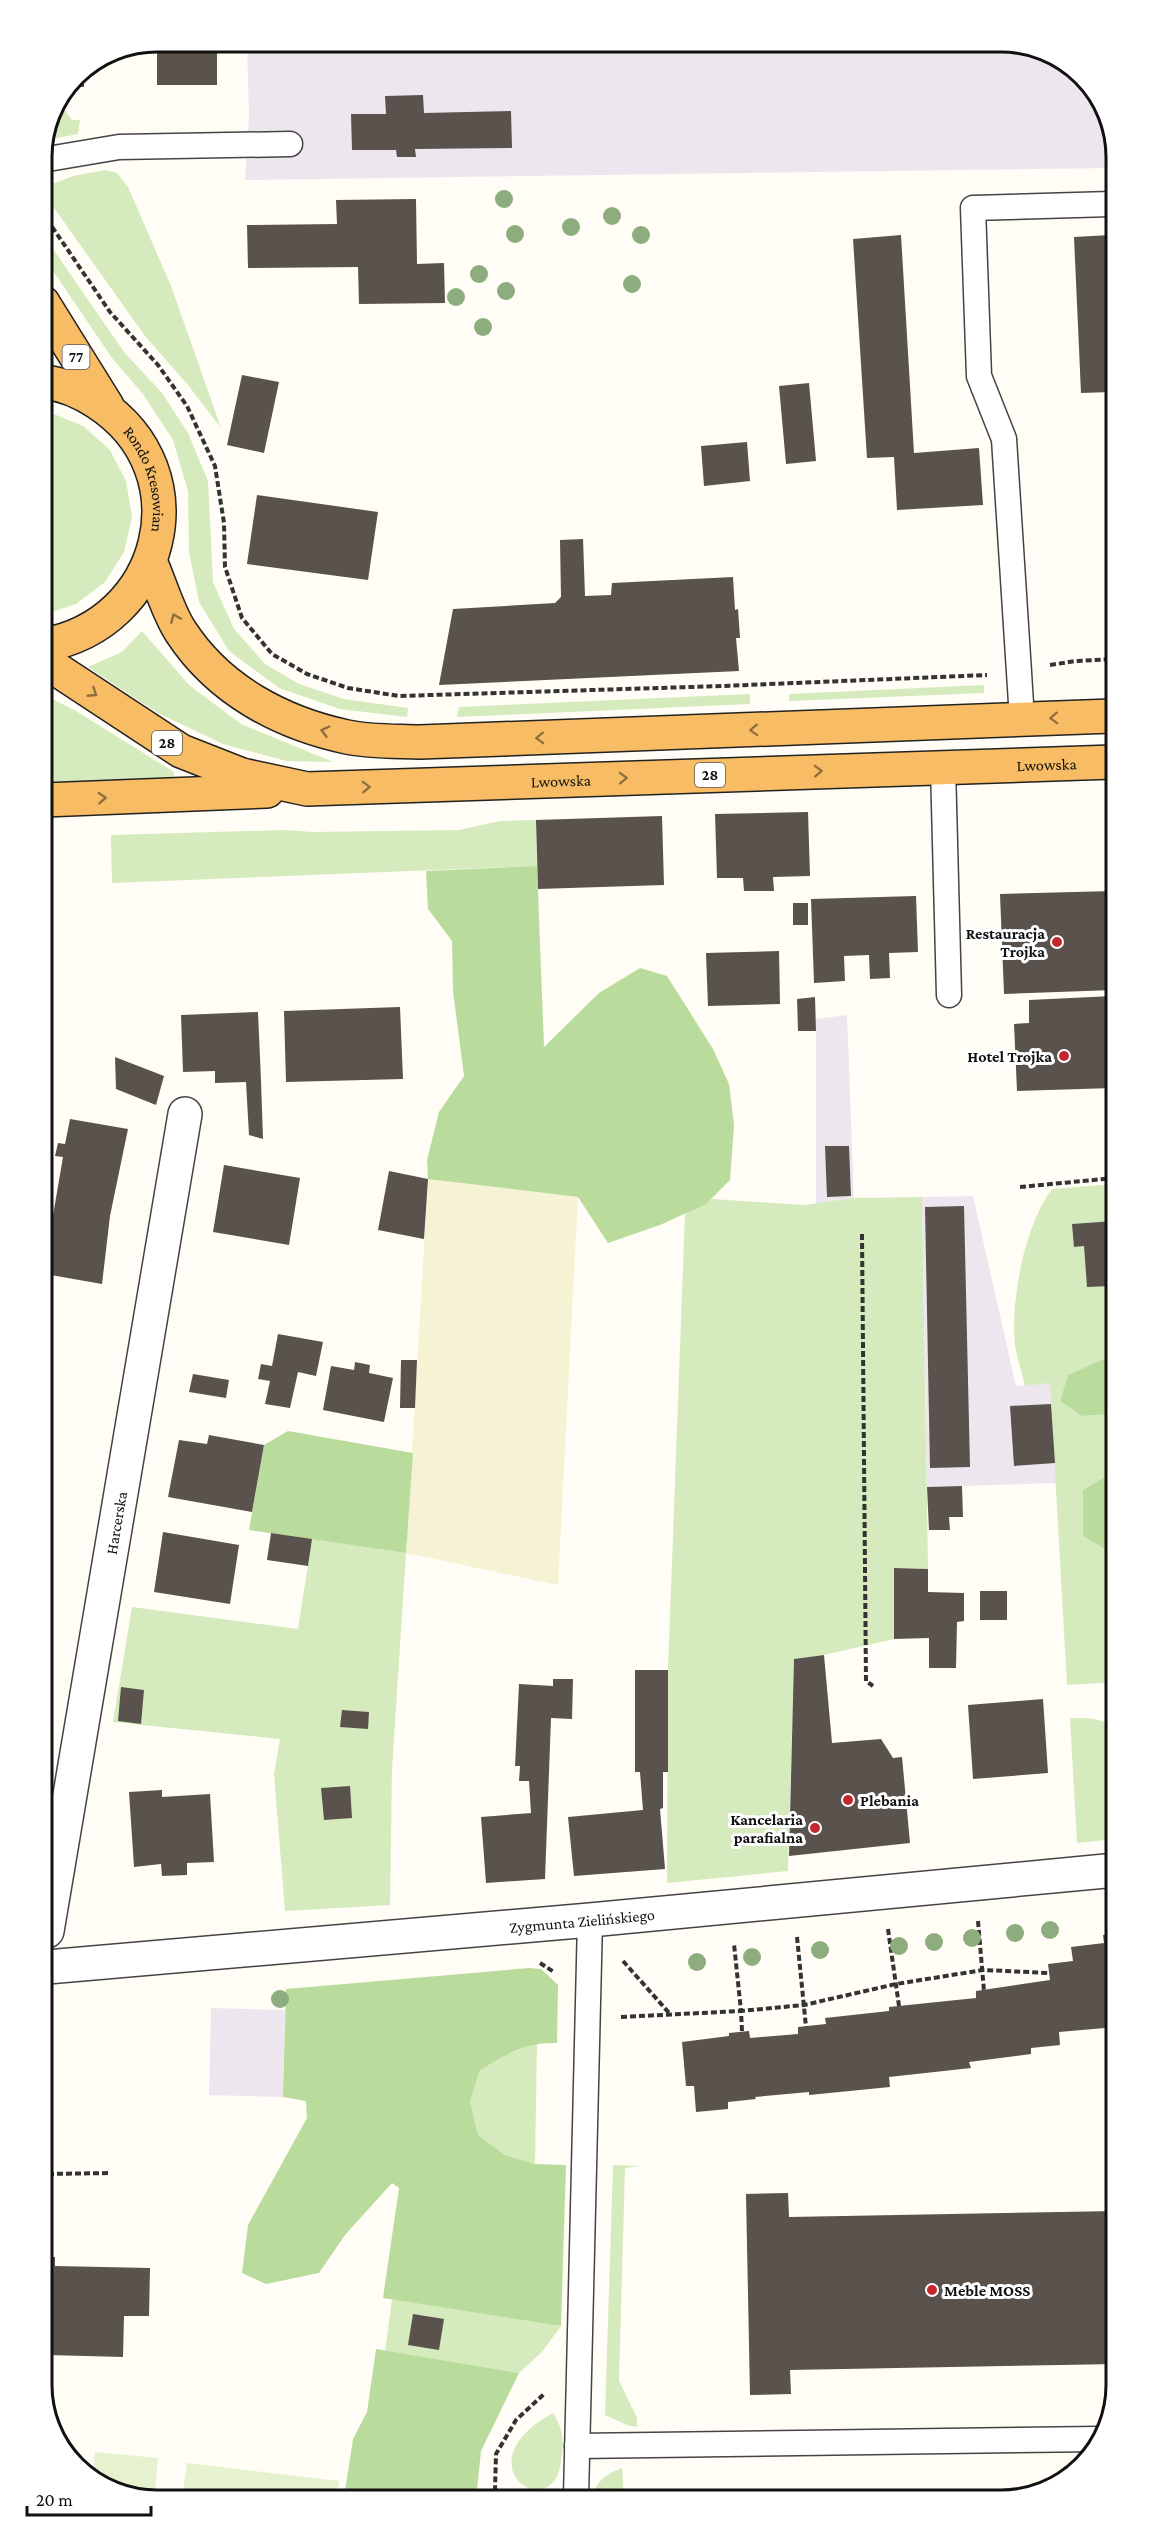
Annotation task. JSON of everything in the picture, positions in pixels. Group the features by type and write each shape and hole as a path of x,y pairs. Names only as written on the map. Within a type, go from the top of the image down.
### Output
{"highway":[{"name":"77","path":"53,319 109,410"},
{"name":"Rondo Kresowian","path":"53,385 72,390 109,410 137,441 154,478 159,520 150,561 130,597 107,618 81,634 53,643"},
{"path":"150,561 180,632 213,670 252,702 305,726 349,738 420,742 1106,716"},
{"name":"Lwowska","path":"53,667 181,751 242,775 307,789 1106,762"},
{"name":"28","path":"53,800 307,789"}],"street":[{"name":"Harcerska","path":"52,1900 185,1114"},
{"name":"Zygmunta Zielińskiego","path":"52,1966 590,1920 1106,1871"}],"lane":[{"path":"53,158 119,147 290,144"},
{"path":"1022,720 1004,439 979,376 973,208 1106,204"},
{"path":"942,767 949,995"},
{"path":"576,2490 590,1920"},
{"path":"577,2446 1091,2439"}],"path":[{"path":"53,228 110,312 158,365 187,406 215,466 224,523 225,567 242,618 273,654 308,674 348,688 399,696 976,676 1076,661 1106,659"},
{"path":"1020,1187 1106,1179"},
{"path":"862,1234 866,1681 873,1686"},
{"path":"978,1920 984,1991"},
{"path":"888,1928 899,2006"},
{"path":"797,1936 806,2027"},
{"path":"733,1943 742,2031"},
{"path":"622,1959 670,2015"},
{"path":"611,2018 804,2005 896,1984 983,1971 1049,1973"},
{"path":"52,2174 110,2173"},
{"path":"495,2489 495,2454 516,2420 579,2360"}],"shaded area":[{"path":"247,53 1008,53 1028,56 1054,67 1080,88 1096,111 1101,124 1106,144 1106,168 245,180 249,116"},
{"path":"847,1015 854,1198 816,1204 816,1019"},
{"path":"428,1179 578,1197 558,1585 406,1553"},
{"path":"973,1196 1016,1386 1050,1383 1056,1483 927,1487 922,1197"},
{"path":"211,2008 285,2010 283,2097 209,2095"}],"green space":[{"path":"65,110 72,120 80,120 78,134 55,138"},
{"path":"105,170 117,173 128,187 171,286 221,428 188,385 145,336 53,206 53,184 73,176"},
{"path":"53,249 124,352 162,393 188,433 208,481 213,582 234,629 265,664 299,684 344,699 408,708 407,717 340,709 279,688 229,651 199,602 189,552 188,491 173,440 143,394 112,358 53,271"},
{"path":"53,414 83,426 110,450 126,481 132,517 124,552 105,582 76,604 53,612"},
{"path":"142,631 189,685 241,724 333,762 286,761 223,744 156,712 88,667 122,652"},
{"path":"984,685 984,693 789,701 789,694"},
{"path":"750,694 750,704 457,717 459,707"},
{"path":"53,699 76,711 174,772 173,780 53,784"},
{"path":"536,820 537,866 112,883 111,835 286,830 312,832 459,830 500,821"},
{"path":"537,866 544,1047 599,993 640,968 667,976 713,1049 729,1084 734,1125 730,1180 706,1204 660,1225 608,1243 578,1197 428,1179 427,1160 439,1112 464,1076 453,991 452,941 428,909 426,871"},
{"path":"1106,1185 1106,1226 1074,1247 1084,1246 1106,1280 1106,1358 1068,1375 1060,1401 1082,1416 1106,1414 1106,1476 1083,1490 1083,1536 1106,1550 1106,1683 1067,1685 1050,1383 1025,1386 1015,1345 1015,1307 1021,1264 1034,1222 1052,1189"},
{"path":"922,1197 928,1569 895,1568 894,1639 824,1655 794,1659 788,1871 667,1883 668,1670 685,1213 712,1199 804,1205 854,1198"},
{"path":"1106,1358 1106,1414 1082,1416 1060,1401 1068,1375"},
{"path":"288,1431 413,1453 406,1553 249,1530 264,1445"},
{"path":"1106,1476 1106,1550 1083,1536 1083,1490"},
{"path":"312,1539 406,1553 392,1769 390,1905 285,1911 274,1774 280,1739 113,1722 132,1607 298,1629"},
{"path":"1070,1718 1088,1718 1106,1723 1106,1840 1077,1843"},
{"path":"529,1968 541,1969 558,1985 557,2043 526,2047 480,2070 470,2101 478,2135 505,2155 535,2164 566,2165 561,2326 383,2298 399,2188 392,2183 345,2235 319,2273 266,2284 242,2273 248,2225 307,2118 306,2101 283,2097 286,1989"},
{"path":"537,2043 535,2164 505,2155 478,2135 470,2101 480,2070 512,2052"},
{"path":"613,2165 640,2166 625,2168 619,2381 637,2418 637,2427 605,2415"},
{"path":"392,2299 561,2326 542,2352 519,2373 385,2351"},
{"path":"376,2349 519,2373 481,2451 477,2489 345,2489 353,2439 367,2412"},
{"path":"553,2413 562,2436 561,2461 555,2480 543,2489 530,2489 519,2481 512,2468 513,2451 526,2432"},
{"path":"95,2452 158,2458 155,2489 124,2484 93,2467"},
{"path":"187,2463 339,2481 338,2489 183,2489"},
{"path":"622,2468 623,2490 596,2490 599,2482 607,2475"}],"building":[{"path":"157,53 217,53 217,85 157,85"},
{"path":"423,95 424,113 511,111 512,148 415,149 416,157 397,157 396,150 352,150 351,114 386,114 385,96"},
{"path":"416,199 417,264 444,263 445,303 359,304 358,267 248,268 247,225 337,224 336,200"},
{"path":"901,235 914,453 979,448 983,505 897,510 894,457 867,458 853,239"},
{"path":"1106,235 1106,392 1081,393 1074,237"},
{"path":"242,375 279,382 264,453 227,445"},
{"path":"809,383 816,461 786,464 779,386"},
{"path":"747,442 750,481 704,486 701,446"},
{"path":"257,495 378,512 368,580 247,564"},
{"path":"583,539 585,596 611,595 612,583 733,577 740,638 736,638 739,671 439,685 453,609 555,603 561,597 560,540"},
{"path":"808,812 810,876 773,877 774,891 744,891 743,878 717,878 715,814"},
{"path":"662,816 664,885 538,889 536,820"},
{"name":"Restauracja Trojka","path":"1106,891 1106,990 1004,994 1000,894"},
{"path":"916,896 918,952 889,953 890,978 870,979 869,955 844,956 845,981 814,983 811,899"},
{"path":"793,903 808,903 808,925 793,925"},
{"path":"779,951 780,1004 708,1006 706,953"},
{"name":"Hotel Trojka","path":"1106,996 1106,1088 1017,1091 1014,1024 1029,1023 1029,1000"},
{"path":"815,997 816,1031 798,1031 797,999"},
{"path":"400,1007 403,1079 286,1082 284,1011"},
{"path":"258,1012 263,1139 249,1135 246,1082 215,1083 215,1071 183,1072 181,1015"},
{"path":"115,1057 164,1076 156,1105 116,1089"},
{"path":"70,1119 128,1129 110,1216 102,1284 52,1275 53,1218 63,1157 55,1156 58,1143 65,1144"},
{"path":"825,1146 849,1146 851,1196 827,1197"},
{"path":"224,1165 300,1178 289,1245 213,1232"},
{"path":"389,1171 428,1179 424,1239 378,1230"},
{"path":"964,1206 970,1467 930,1468 925,1207"},
{"path":"1106,1222 1106,1286 1087,1287 1084,1246 1074,1247 1072,1224"},
{"path":"278,1334 323,1342 316,1376 298,1372 290,1408 265,1404 270,1381 258,1379 261,1364 272,1366"},
{"path":"401,1360 417,1360 415,1408 400,1408"},
{"path":"355,1362 370,1365 369,1373 393,1378 384,1422 323,1410 331,1366 354,1370"},
{"path":"193,1374 229,1380 226,1398 189,1392"},
{"path":"1051,1404 1055,1463 1014,1466 1010,1406"},
{"path":"209,1435 264,1445 252,1512 168,1497 179,1440 207,1444"},
{"path":"962,1486 963,1517 949,1517 950,1530 929,1530 927,1487"},
{"path":"163,1532 239,1545 230,1604 154,1592"},
{"path":"271,1533 312,1539 308,1566 267,1560"},
{"path":"894,1568 928,1569 928,1592 964,1593 964,1621 957,1622 956,1668 929,1668 929,1638 894,1639"},
{"path":"980,1591 1007,1591 1007,1620 980,1620"},
{"name":"Plebania","path":"824,1655 832,1743 881,1739 893,1758 902,1757 910,1843 789,1856 794,1659"},
{"path":"635,1670 668,1670 668,1772 663,1772 663,1808 660,1809 665,1869 574,1876 568,1817 643,1810 640,1772 635,1772"},
{"path":"553,1679 573,1679 572,1719 551,1718 545,1879 486,1883 481,1817 531,1813 529,1781 519,1781 520,1766 515,1766 519,1684 553,1686"},
{"path":"121,1687 144,1690 141,1724 118,1721"},
{"path":"1043,1699 1048,1773 973,1779 968,1705"},
{"path":"342,1710 369,1712 368,1729 340,1727"},
{"path":"350,1786 352,1818 324,1820 321,1788"},
{"path":"162,1790 162,1797 210,1794 214,1862 187,1863 187,1875 162,1876 161,1864 134,1867 129,1792"},
{"path":"1103,1935 1106,1935 1106,2028 1059,2032 1060,2045 1031,2048 1031,2054 969,2062 971,2068 889,2077 890,2087 809,2095 809,2092 755,2097 756,2099 728,2102 728,2109 696,2112 694,2086 686,2086 682,2042 749,2031 750,2038 798,2034 798,2027 826,2024 825,2018 889,2011 889,2007 976,1998 976,1991 1050,1980 1048,1964 1073,1961 1071,1947 1104,1943"},
{"name":"Meble MOSS","path":"788,2193 789,2217 1106,2211 1106,2364 790,2370 791,2394 750,2395 746,2194"},
{"path":"52,2257 55,2257 55,2266 150,2268 149,2316 124,2316 123,2357 52,2355"},
{"path":"413,2314 444,2319 439,2350 408,2345"}],"place":[{"name":"Restauracja Trojka","path":"1057,942"},
{"name":"Hotel Trojka","path":"1064,1056"},
{"name":"Plebania","path":"848,1800"},
{"name":"Kancelaria parafialna","path":"815,1828"},
{"name":"Meble MOSS","path":"932,2290"}]}
